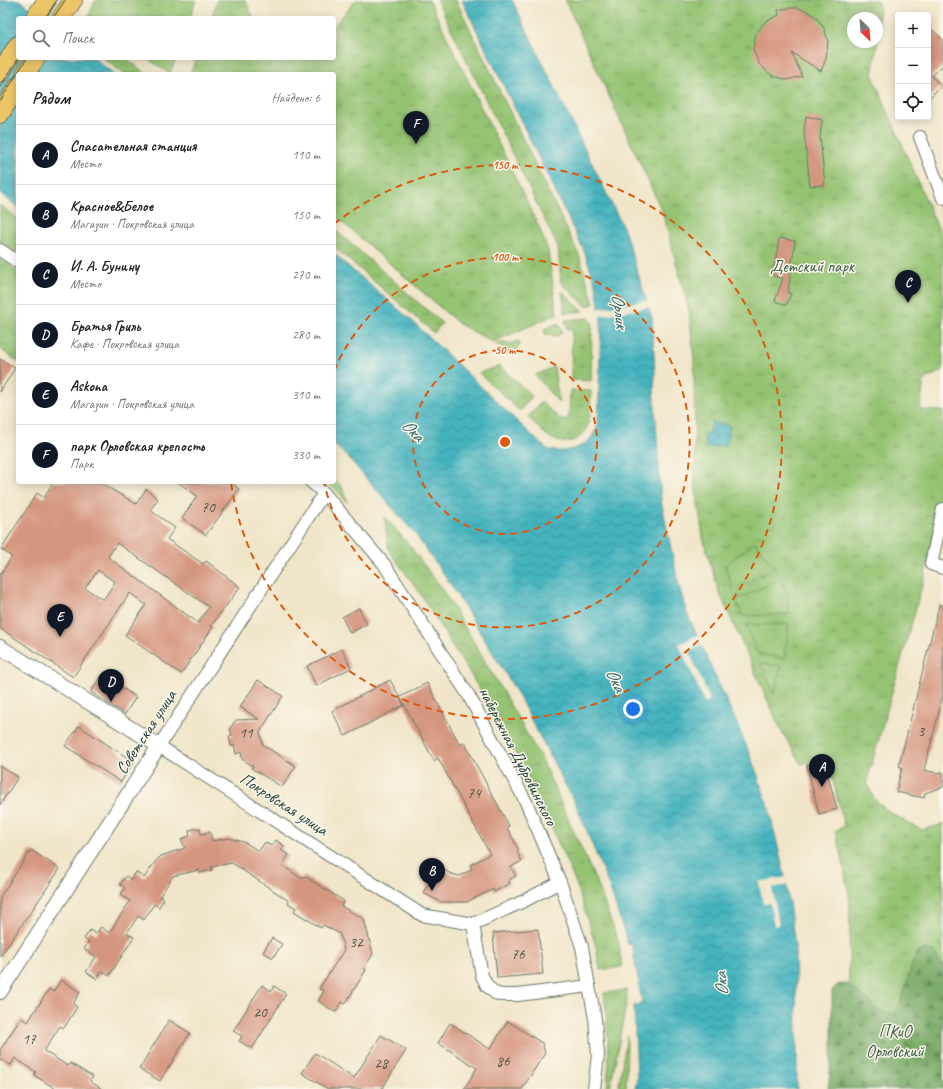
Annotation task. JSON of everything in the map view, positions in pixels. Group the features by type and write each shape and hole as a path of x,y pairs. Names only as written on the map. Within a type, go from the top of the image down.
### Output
{"main road":[{"path":"37,16 47,0"},
{"path":"62,16 73,0"},
{"path":"0,73 16,48"},
{"path":"26,72 35,60"},
{"path":"0,114 16,89"}],"street":[{"path":"920,136 943,198"},
{"path":"0,250 16,261"},
{"name":"набережная Дубровинского","path":"313,484 324,493 384,564 469,696 526,802 560,882 582,947 595,1019 598,1055 594,1089"},
{"name":"Советская улица","path":"0,992 232,632 261,591 324,493"},
{"path":"943,509 931,564 943,568"},
{"name":"Покровская улица","path":"0,647 159,746 422,915 473,924"},
{"path":"560,882 524,901 473,924 482,976 487,986 495,993 501,995 518,995 589,986"}],"green space":[{"path":"96,0 196,0 191,16 88,16"},
{"path":"217,0 245,0 253,16 212,16"},
{"path":"356,0 429,0 539,227 548,251 557,314 493,342 459,324 336,217 336,72 191,72 195,60 336,60 336,24"},
{"path":"437,0 456,0 579,255 594,304 586,306 561,283 558,247"},
{"name":"Детский парк","path":"565,0 876,0 879,6 879,12 847,12 847,48 877,48 872,74 943,240 943,370 924,380 920,410 943,411 943,490 924,579 867,781 873,796 879,803 903,820 922,830 943,824 943,1089 848,1016 850,901 841,852 835,831 844,826 828,760 823,758 801,764 781,730 719,592 703,538 695,485 694,360 689,310 662,211"},
{"path":"106,60 128,60 144,72 121,72"},
{"path":"150,60 175,60 171,72 167,72"},
{"path":"0,205 16,217 16,253 0,241"},
{"path":"336,231 442,323 434,333 336,249"},
{"path":"0,258 16,270 16,361 0,349"},
{"path":"562,291 583,311 565,313"},
{"path":"589,318 592,323 591,381 571,380 572,329 568,330 565,320"},
{"path":"558,323 562,332 557,336 546,335 544,329"},
{"path":"518,341 520,345 514,354 496,344 500,342 510,344"},
{"path":"499,366 532,396 520,411 479,373"},
{"path":"554,367 559,403 535,375"},
{"path":"570,390 591,391 590,417 587,427 581,436 569,442 562,442 544,433 528,417 541,402 561,420 566,420 569,416"},
{"path":"336,482 342,487 347,502 329,484 336,484"},
{"path":"384,516 409,545 442,589 542,760 599,888 619,944 622,967 600,970 596,946 577,886 537,794 480,690 416,587 389,551"},
{"path":"755,542 774,568 733,590 725,566"},
{"path":"781,579 787,594 790,614 742,616 736,600"},
{"path":"789,624 784,659 757,653 746,625"},
{"path":"761,663 781,667 774,694"},
{"name":"ПКиО Орловский","path":"927,949 936,954 943,969 943,1089 828,1089 832,1052 832,990 837,985 845,983 868,1000 876,1009 890,1014 900,1004 916,952"},
{"path":"626,990 627,1000 610,1089 607,1089 608,1041 604,993"},
{"path":"627,1036 626,1089 618,1089"}],"water":[{"path":"0,0 20,0 40,16 16,16 16,60 96,60 112,72 16,72 16,205 0,193"},
{"path":"462,0 512,0 624,229 652,318 655,374 654,390 661,500 678,582 686,611 742,735 758,776 769,809 786,881 795,944 797,1089 635,1089 637,1076 634,1006 642,1002 632,945 628,944 609,886 577,807 516,691 451,585 416,535 345,454 336,447 336,256 410,319 546,448 565,451 586,443 598,425 601,320 596,285 584,251"},
{"path":"712,422 730,426 726,446 706,448 704,436 710,430"}],"pier":[{"path":"649,300 650,307 598,316 597,309"},
{"path":"699,635 703,644 689,651 710,700 705,703 679,644"},
{"path":"787,877 789,885 772,888 779,925 774,926 770,903 763,904 759,882"}],"building":[{"path":"798,8 807,11 816,17 824,28 828,41 826,59 821,71 792,53 802,76 787,80 771,75 759,64 753,49 756,33 765,22 779,15 778,10"},
{"path":"931,28 943,40 943,65 932,76 941,86 931,96"},
{"path":"806,116 822,120 820,137 825,185 810,186 804,132"},
{"path":"779,238 795,241 788,293 791,294 786,305 775,301 783,278 773,276"},
{"path":"0,359 15,368 0,392"},
{"path":"52,484 102,484 136,504 146,489 158,499 150,510 175,528 167,539 203,564 206,561 240,587 211,626 213,627 181,674 125,635 146,605 130,593 73,677 0,628 0,575 12,557 1,549 37,493 44,498","holes":["117,543 209,607 198,623 108,557","98,570 115,582 103,600 85,588"]},
{"path":"181,484 233,484 239,489 206,535 182,518 197,496"},
{"path":"939,605 943,605 943,696 924,770 937,773 943,772 943,787 925,793 924,798 896,792 902,767 899,766"},
{"path":"359,608 367,624 350,633 342,617"},
{"path":"342,649 351,668 316,686 307,666"},
{"path":"102,675 136,697 125,714 91,692"},
{"path":"258,680 283,696 260,732 263,745 296,766 282,787 251,768 253,766 242,759 241,752 236,754 234,745 231,746 229,736 232,736 230,728 236,720 259,719 240,707"},
{"path":"390,680 404,705 345,736 332,711"},
{"path":"427,683 460,745 464,742 509,826 507,827 519,851 517,852 522,861 511,867 516,876 508,880 510,883 494,892 493,889 467,902 441,902 423,893 439,867 451,874 460,876 472,869 470,865 490,854 438,758 434,761 400,697"},
{"path":"79,726 134,762 121,782 65,746"},
{"path":"824,761 837,809 819,814 807,765"},
{"path":"0,766 18,777 0,805"},
{"path":"200,828 201,834 210,832 212,841 229,838 244,842 259,851 265,842 271,846 276,840 284,846 281,850 289,855 282,865 302,879 304,876 344,901 341,906 364,919 373,954 364,968 366,970 345,1004 342,1002 335,1012 318,1001 324,991 319,989 344,950 340,934 323,925 321,928 294,911 296,908 288,903 289,901 232,863 211,867 212,870 200,873 199,870 173,876 160,896 164,899 159,907 154,904 144,920 138,916 127,933 134,937 109,976 102,971 97,979 86,972 96,957 84,949 89,942 84,939 90,930 96,934 101,927 109,933 130,901 121,895 125,888 120,884 126,876 131,880 136,872 144,878 161,856 185,848 181,839 190,836 189,830"},
{"path":"31,850 60,869 0,957 0,897"},
{"path":"538,929 543,974 497,978 493,933"},
{"path":"272,938 282,944 273,958 263,952"},
{"path":"61,980 80,992 73,1004 77,1007 64,1028 60,1026 44,1051 68,1066 70,1063 93,1077 90,1081 102,1089 56,1089 34,1075 36,1072 15,1058 11,1065 0,1059 0,1050 21,1018 28,1022 49,989 53,992"},
{"path":"262,985 271,991 274,986 286,994 252,1049 239,1041 242,1036 233,1031"},
{"path":"169,1020 190,1033 160,1081 139,1069"},
{"path":"508,1021 542,1043 545,1053 522,1089 464,1089 477,1068 438,1043 450,1023 490,1049"},
{"path":"381,1035 406,1050 382,1089 328,1089 302,1073 315,1053 354,1078"}],"tram line":[{"path":"46,16 57,0"},
{"path":"54,16 65,0"},
{"path":"0,87 18,60"},
{"path":"18,72 26,60"},
{"path":"0,101 16,76"}],"place":[{"name":"парк Орловская крепость","path":"416,144"},
{"name":"И. А. Бунину","path":"908,303"},
{"name":"Askona","path":"60,637"},
{"name":"Братья Гриль","path":"111,702"},
{"name":"Спасательная станция","path":"822,787"},
{"name":"Красное&Белое","path":"432,891"}],"water label":[{"name":"Орлик","path":"620,311"},
{"name":"Ока","path":"413,430"},
{"name":"Ока","path":"616,680"},
{"name":"Ока","path":"721,984"}]}
